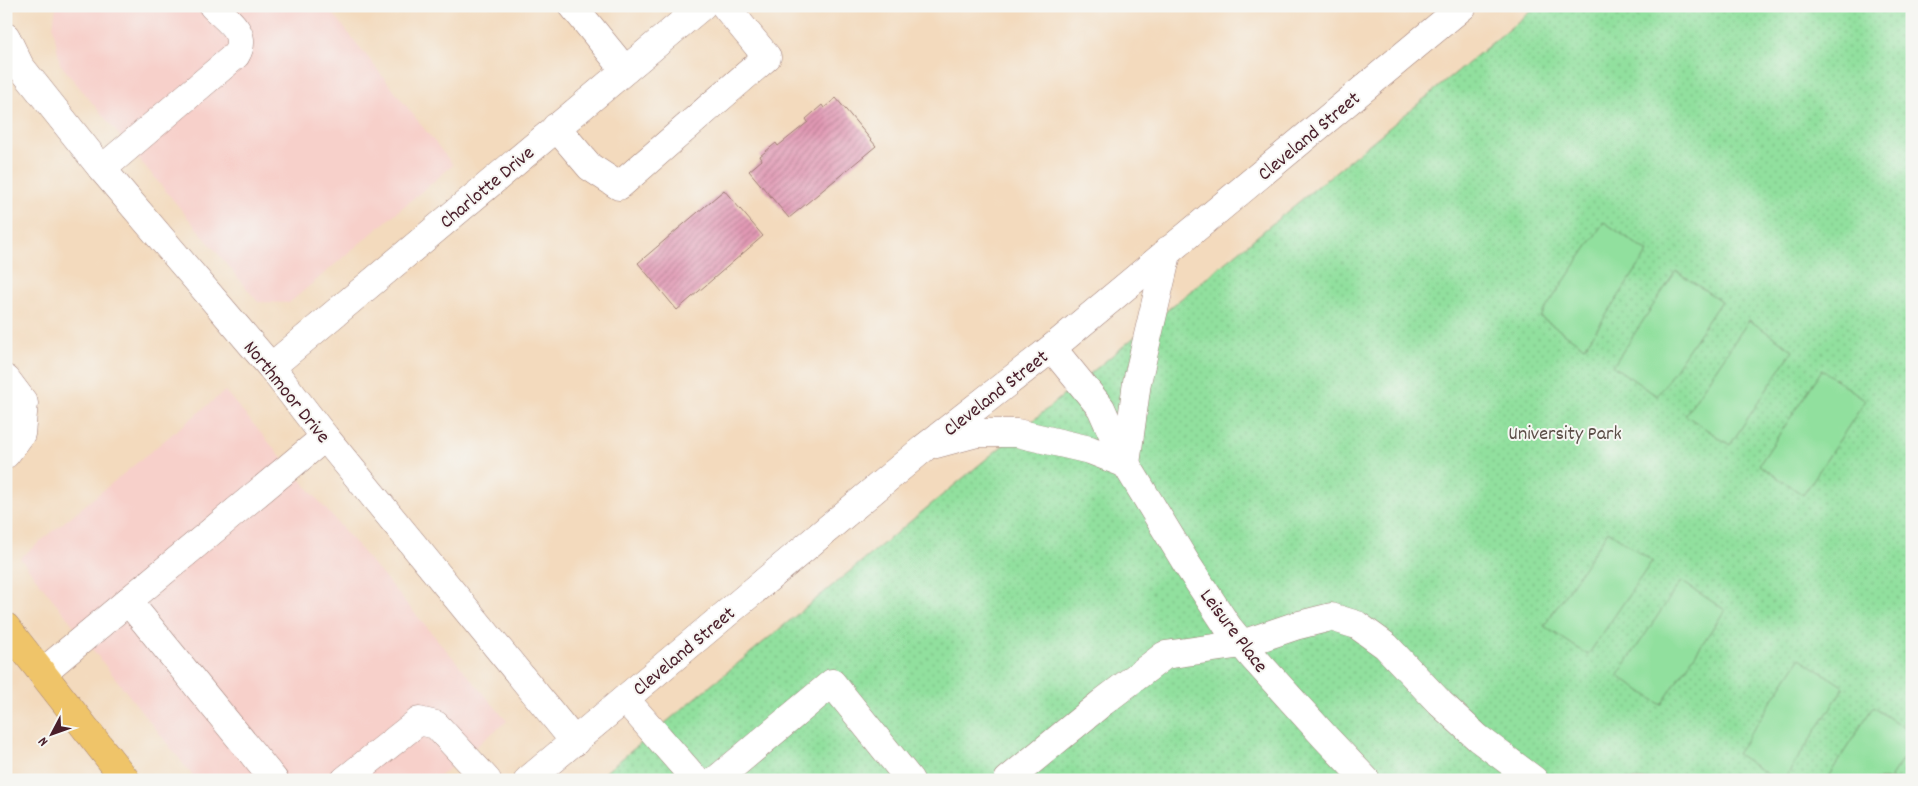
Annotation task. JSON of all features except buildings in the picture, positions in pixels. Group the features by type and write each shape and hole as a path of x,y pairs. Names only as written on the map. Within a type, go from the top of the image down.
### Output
{"main road":[{"path":"7,631 43,672 126,780"}],"street":[{"path":"102,169 236,56 241,46 239,33 213,6"},
{"path":"573,6 625,70"},
{"name":"Charlotte Drive","path":"271,367 702,6"},
{"path":"556,127 590,167 619,186 767,57 725,6"},
{"name":"Cleveland Street","path":"528,780 924,448 1052,348 1463,6"},
{"name":"Northmoor Drive","path":"6,37 20,66 102,169 271,367 575,742"},
{"path":"924,448 977,433 1017,433 1090,450 1126,464 1137,382 1168,250"},
{"name":"Leisure Place","path":"1052,348 1101,408 1126,464 1188,566 1242,644 1366,780"},
{"path":"6,379 24,403 21,434 6,454"},
{"path":"43,672 326,437"},
{"path":"128,601 274,780"},
{"path":"1008,780 1103,702 1165,655 1242,644 1296,626 1331,617 1358,625 1386,646 1440,703 1478,738 1534,780"},
{"path":"716,780 832,683 910,780"},
{"path":"625,699 696,780"},
{"path":"344,780 419,721 436,724 487,780"}],"shaded area":[{"path":"56,6 327,6 453,165 289,303 258,302 60,64 53,27"},
{"path":"225,391 507,721 435,780 196,780 20,558"}],"green space":[{"name":"University Park","path":"1537,6 1912,6 1912,780 596,780"},
{"path":"1604,222 1648,252 1585,347 1540,317"},
{"path":"1676,271 1721,301 1657,396 1613,366"},
{"path":"1749,320 1793,350 1730,445 1685,415"},
{"path":"1822,370 1866,400 1803,495 1759,465"},
{"path":"1608,531 1652,561 1588,655 1544,626"},
{"path":"1681,581 1725,610 1661,705 1618,675"},
{"path":"1800,658 1844,687 1784,780 1776,780 1737,754"},
{"path":"1873,707 1912,733 1912,745 1889,780 1826,780"}]}
